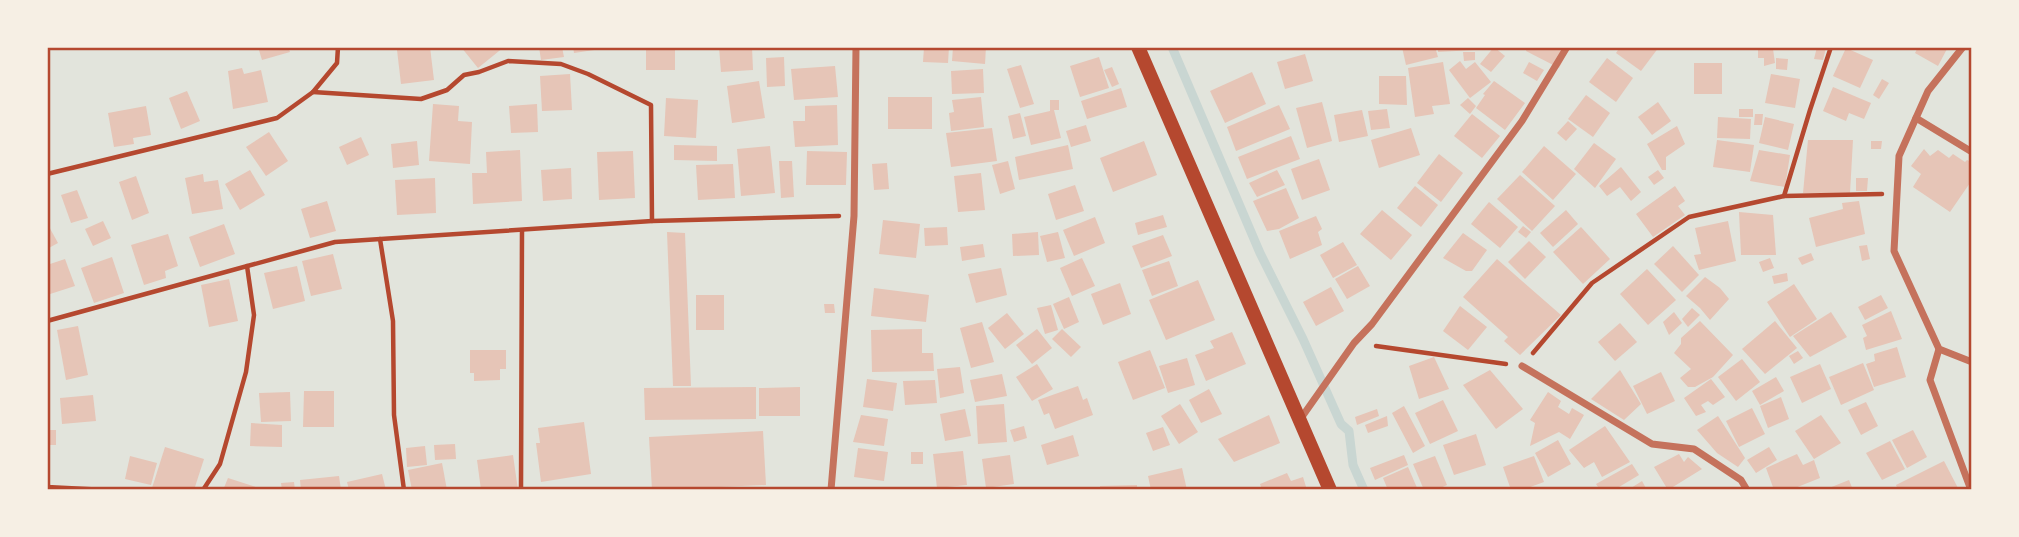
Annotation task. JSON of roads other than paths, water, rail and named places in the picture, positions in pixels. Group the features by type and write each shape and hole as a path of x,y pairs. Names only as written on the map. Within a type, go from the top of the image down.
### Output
{"main road":[{"path":"1138,47 1330,490"}],"street":[{"path":"831,490 854,216 856,47"},
{"path":"1298,421 1522,121 1567,47"},
{"path":"1963,47 1928,91 1899,156 1894,251 1939,349 1930,380 1971,490"},
{"path":"1916,118 1972,152"},
{"path":"1939,349 1972,362"},
{"path":"1522,366 1652,444 1694,449 1741,480 1747,490"}],"waterway":[{"path":"1172,47 1260,253 1341,424 1349,431 1353,465 1364,490"}]}
